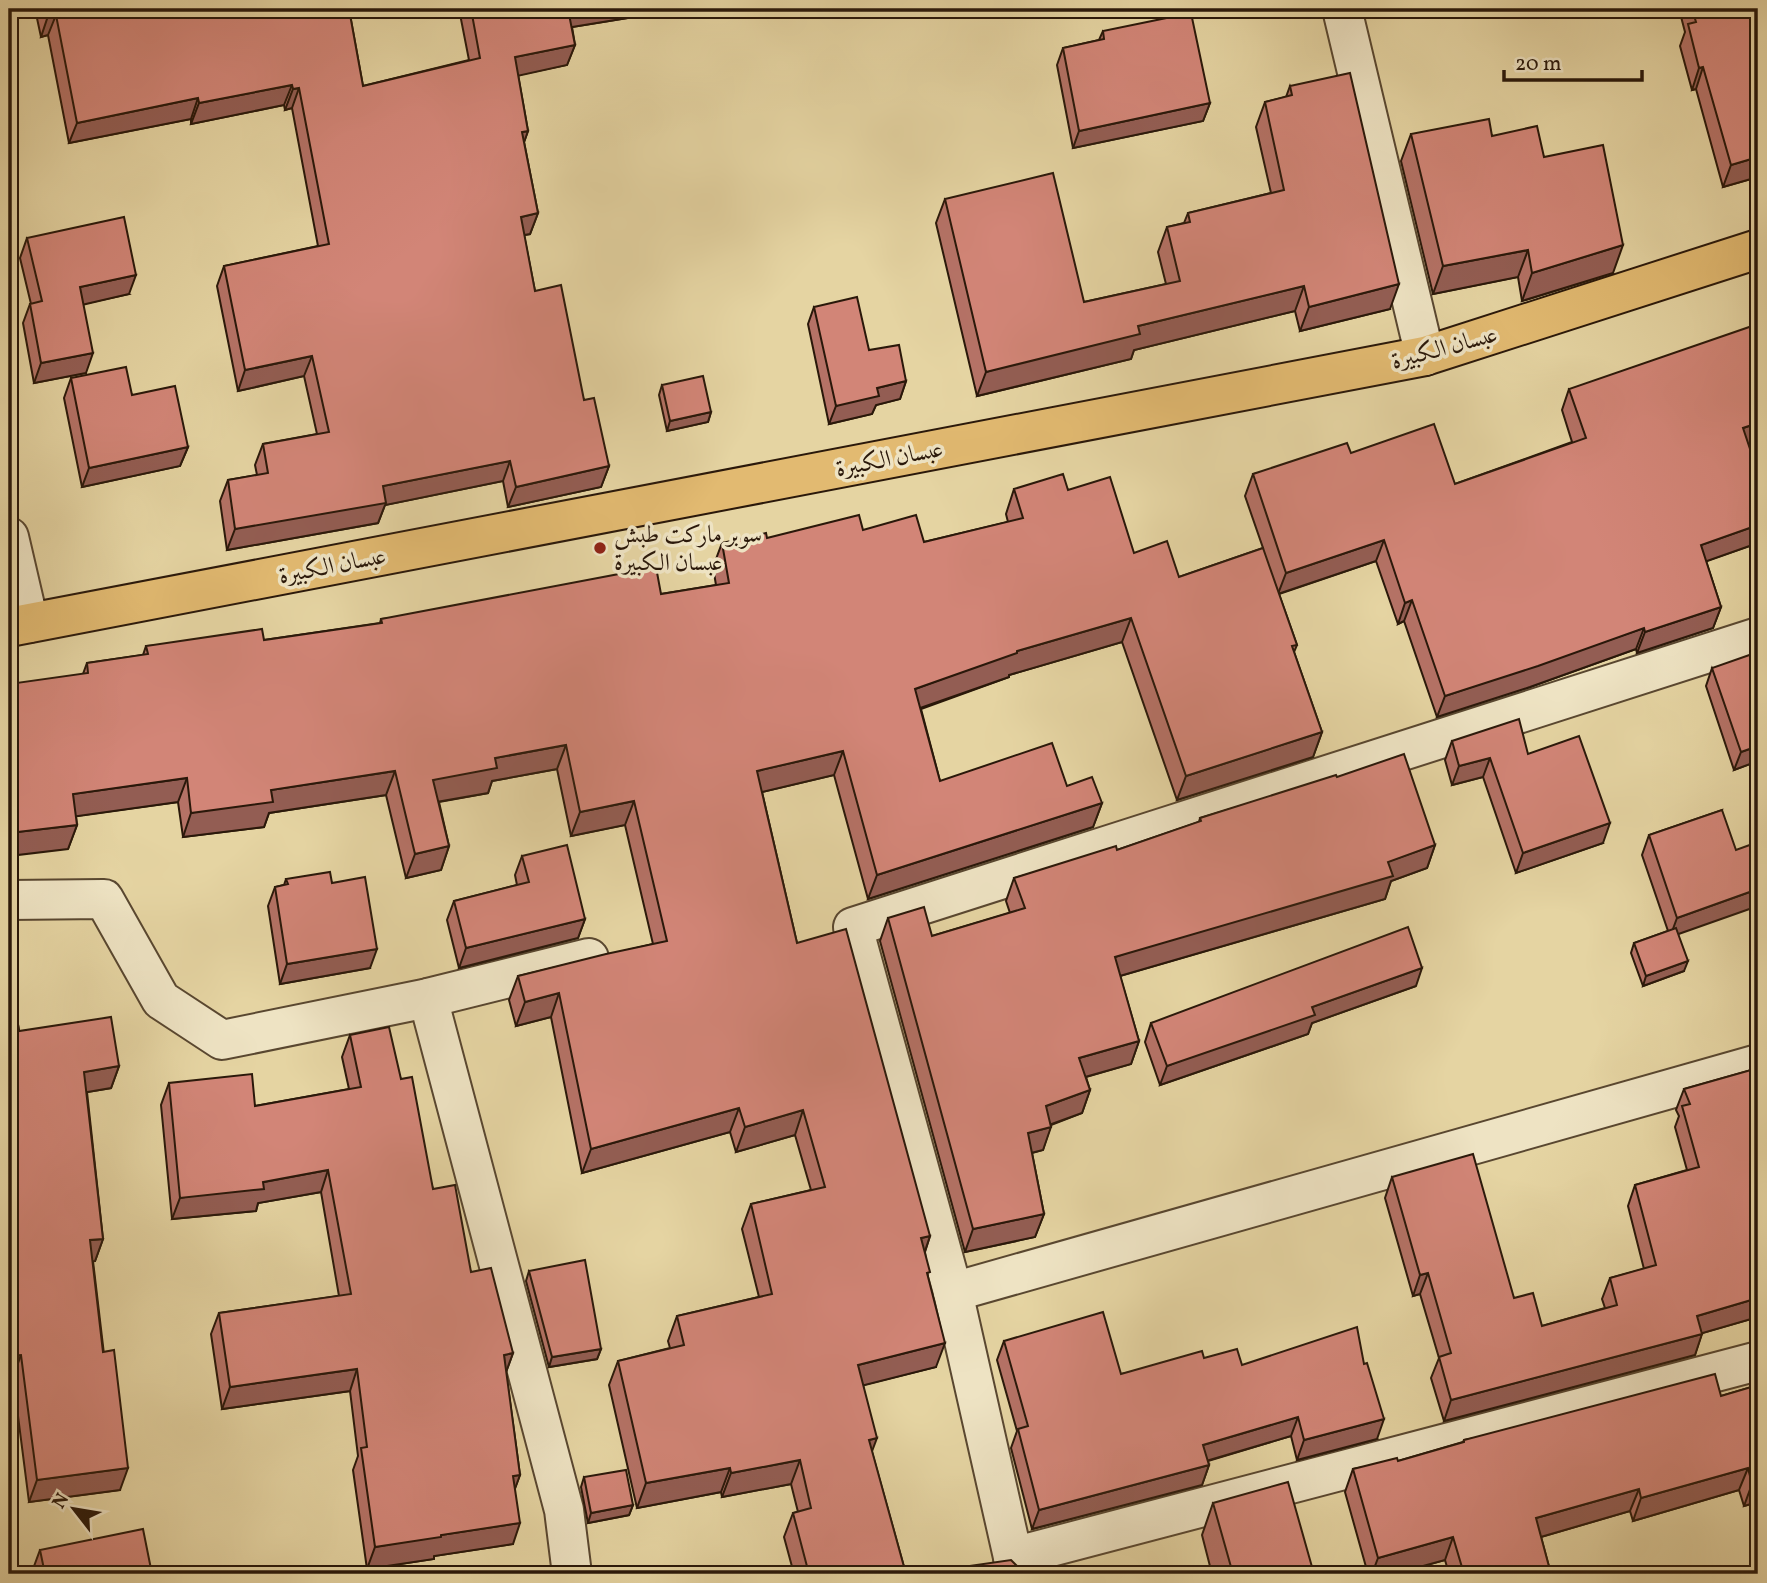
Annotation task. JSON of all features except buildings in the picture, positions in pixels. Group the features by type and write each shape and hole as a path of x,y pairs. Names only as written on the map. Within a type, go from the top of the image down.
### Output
{"main road":[{"name":"عبسان الكبيرة","path":"19,625 1425,356 1758,249"}],"street":[{"path":"1342,9 1425,356"},
{"path":"9,537 19,625"},
{"path":"1758,636 853,927 953,1292 1018,1566 1758,1361"},
{"path":"9,900 104,899 161,1000 222,1040 428,998 589,958"},
{"path":"428,998 564,1510 572,1574"},
{"path":"953,1292 1758,1064"}],"place":[{"name":"سوبر ماركت طبش عبسان الكبيرة","path":"600,548"}]}
